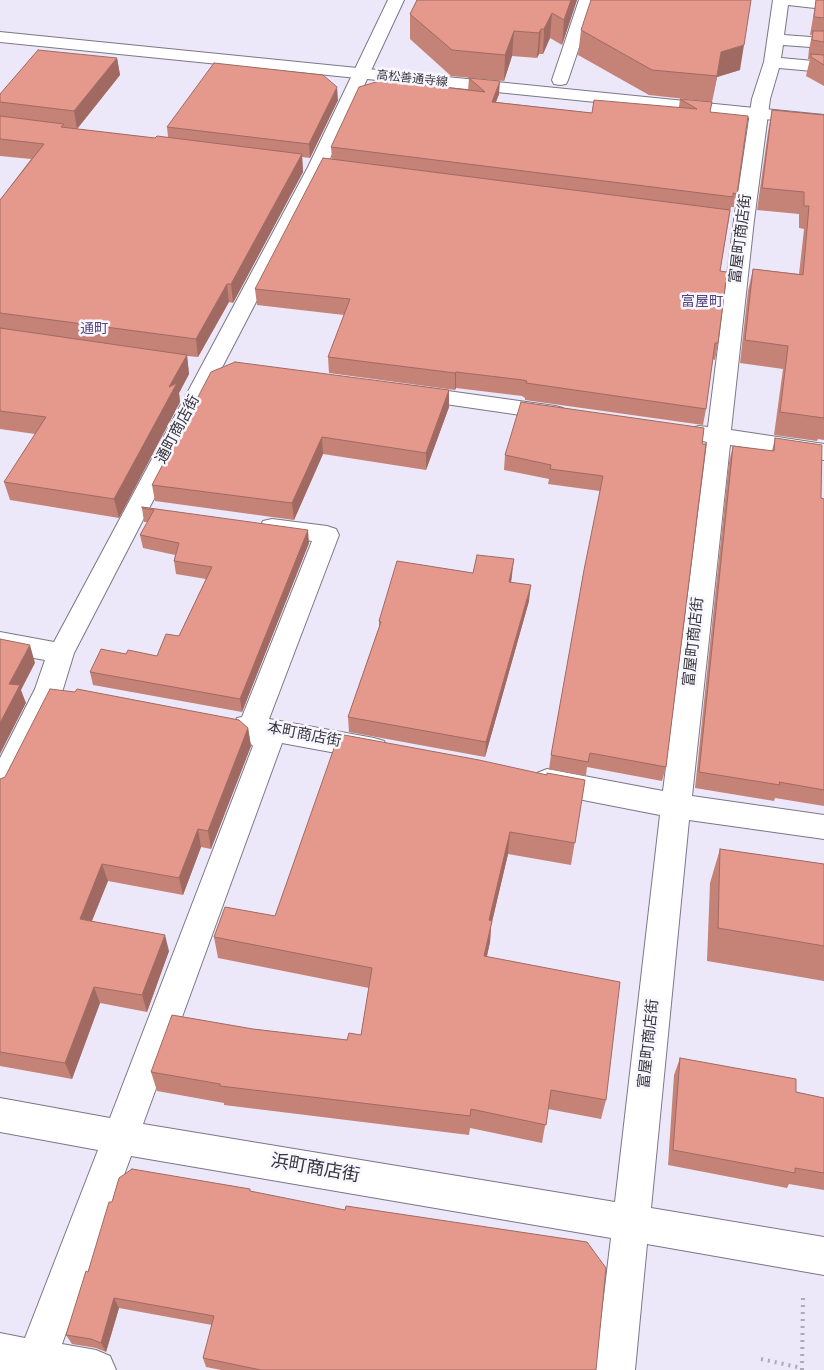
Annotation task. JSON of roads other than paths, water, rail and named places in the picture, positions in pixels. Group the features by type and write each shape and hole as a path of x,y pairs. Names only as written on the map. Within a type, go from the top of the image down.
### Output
{"street":[{"name":"通町商店街","path":"0,786 49,689 61,653 148,510 212,368 247,315 396,0"},
{"path":"560,80 587,0"},
{"path":"781,0 824,4"},
{"name":"富屋町商店街","path":"615,1370 718,435 734,219 772,62 781,0"},
{"name":"高松善通寺線","path":"0,23 363,67 560,80 761,106 824,120"},
{"name":"高松善通寺線","path":"0,37 363,67 761,106 824,105"},
{"path":"775,39 824,43"},
{"path":"772,62 824,66"},
{"path":"387,390 572,415"},
{"path":"679,430 824,452"},
{"path":"37,1359 268,744 238,724 327,535 248,524"},
{"path":"0,642 61,653"},
{"path":"49,689 77,694"},
{"name":"本町商店街","path":"238,724 398,754"},
{"path":"524,777 676,806 824,827"},
{"name":"浜町商店街","path":"0,1115 824,1256"},
{"path":"0,1353 96,1370"}],"district":[{"name":"富屋町","path":"702,303"},
{"name":"通町","path":"94,330"}]}
